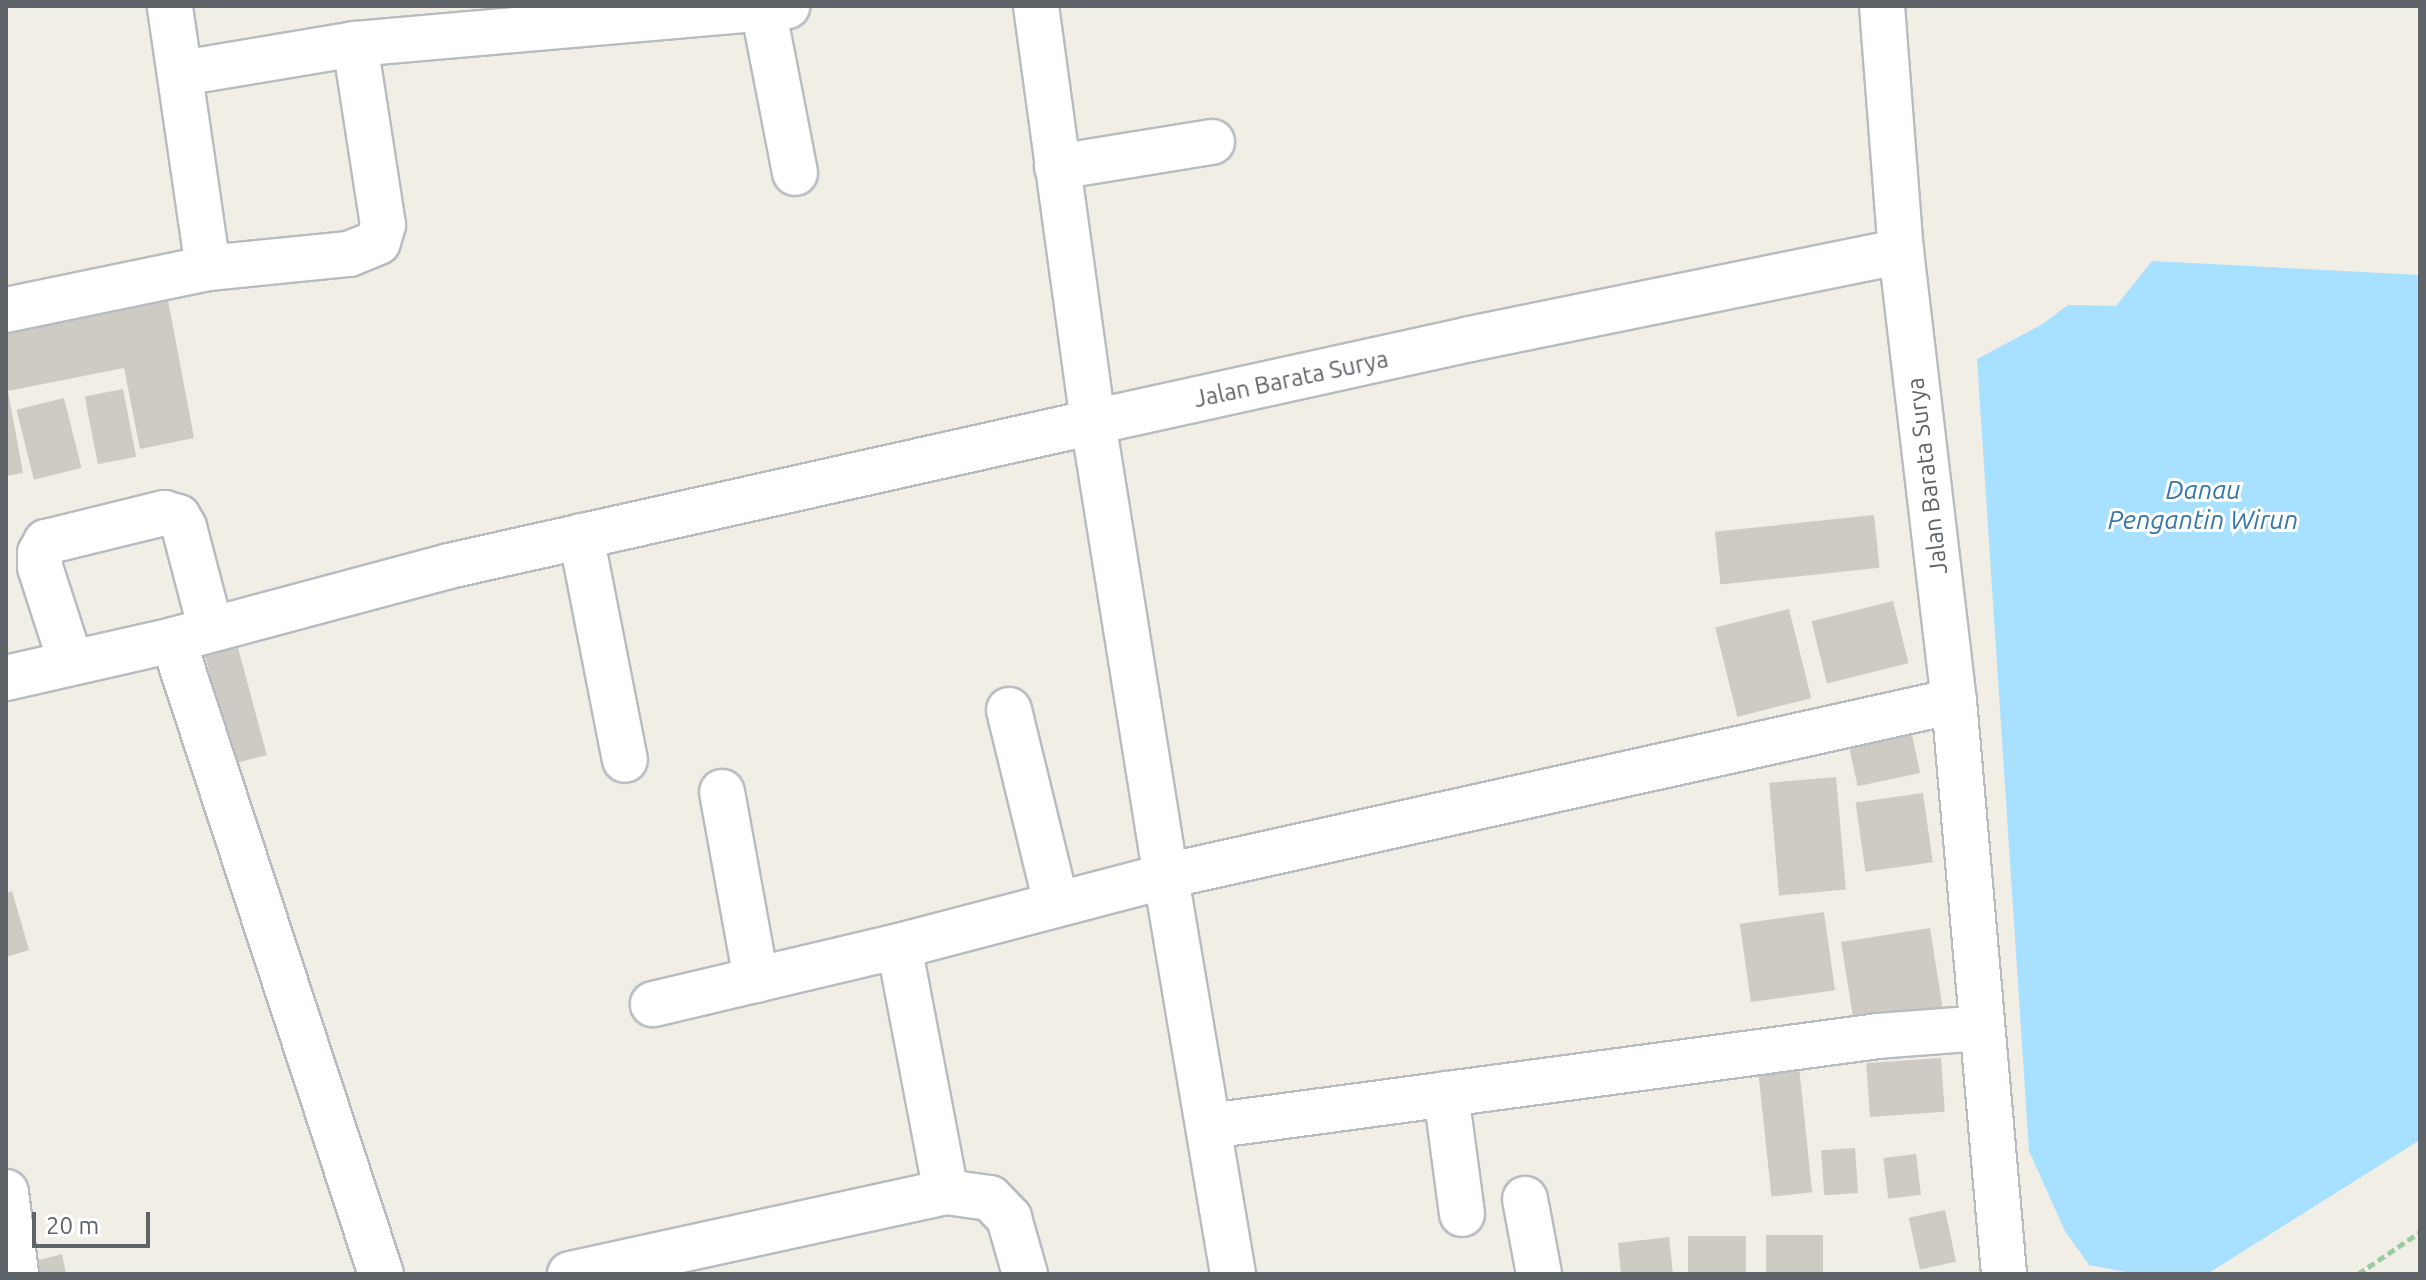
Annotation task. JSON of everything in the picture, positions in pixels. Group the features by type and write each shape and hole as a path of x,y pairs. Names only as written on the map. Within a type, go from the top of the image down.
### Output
{"street":[{"path":"170,6 208,268"},
{"path":"1036,6 1093,422 1233,1274"},
{"name":"Jalan Barata Surya","path":"1882,6 1901,251 1954,701 2004,1274"},
{"path":"182,73 355,44 775,7 795,173"},
{"path":"6,310 208,268 349,254 378,242 383,225 355,44"},
{"path":"1057,167 1212,142"},
{"name":"Jalan Barata Surya","path":"6,678 192,635 449,566 581,536 1470,339 1901,251"},
{"path":"71,663 40,567 40,553 46,542 164,513 178,517 184,527 192,635 381,1274"},
{"path":"581,536 625,760"},
{"path":"653,1004 899,946 1166,876 1954,701"},
{"path":"1009,710 1056,903"},
{"path":"722,792 756,980"},
{"path":"899,946 946,1192"},
{"path":"1210,1126 1878,1036 1982,1028"},
{"path":"1446,1094 1462,1214"},
{"path":"6,1192 16,1274"},
{"path":"570,1274 946,1192 990,1198 1009,1218 1025,1274"},
{"path":"1525,1199 1539,1274"}],"path":[{"path":"2358,1274 2420,1232"}],"water":[{"name":"Danau Pengantin Wirun","path":"2152,261 2420,275 2420,1140 2207,1274 2137,1274 2089,1265 2065,1231 2029,1151 1977,359 2041,325 2068,305 2116,306"}],"building":[{"path":"168,300 194,438 140,449 124,368 8,391 23,473 6,476 6,332"},
{"path":"123,389 136,457 98,464 85,396"},
{"path":"64,398 81,468 34,480 16,410"},
{"path":"1874,515 1880,568 1720,584 1715,532"},
{"path":"1893,601 1908,663 1827,683 1811,621"},
{"path":"1789,609 1811,698 1738,717 1715,627"},
{"path":"236,640 267,755 234,764 203,649"},
{"path":"1911,730 1920,773 1858,786 1848,743"},
{"path":"1836,777 1846,890 1779,895 1769,783"},
{"path":"1923,793 1933,862 1865,872 1856,802"},
{"path":"12,891 29,950 6,957 6,893"},
{"path":"1824,912 1835,990 1751,1002 1740,924"},
{"path":"1930,928 1944,1017 1855,1031 1841,942"},
{"path":"1941,1058 1945,1112 1870,1117 1866,1063"},
{"path":"1799,1067 1812,1192 1771,1197 1758,1071"},
{"path":"1855,1148 1858,1193 1824,1195 1821,1150"},
{"path":"1916,1154 1921,1195 1888,1199 1883,1158"},
{"path":"1945,1210 1956,1262 1920,1270 1909,1218"},
{"path":"1766,1235 1823,1235 1823,1274 1766,1274"},
{"path":"1688,1236 1746,1236 1746,1274 1688,1274"},
{"path":"1669,1237 1673,1274 1621,1274 1618,1243"},
{"path":"62,1254 66,1274 30,1274 27,1263"}]}
